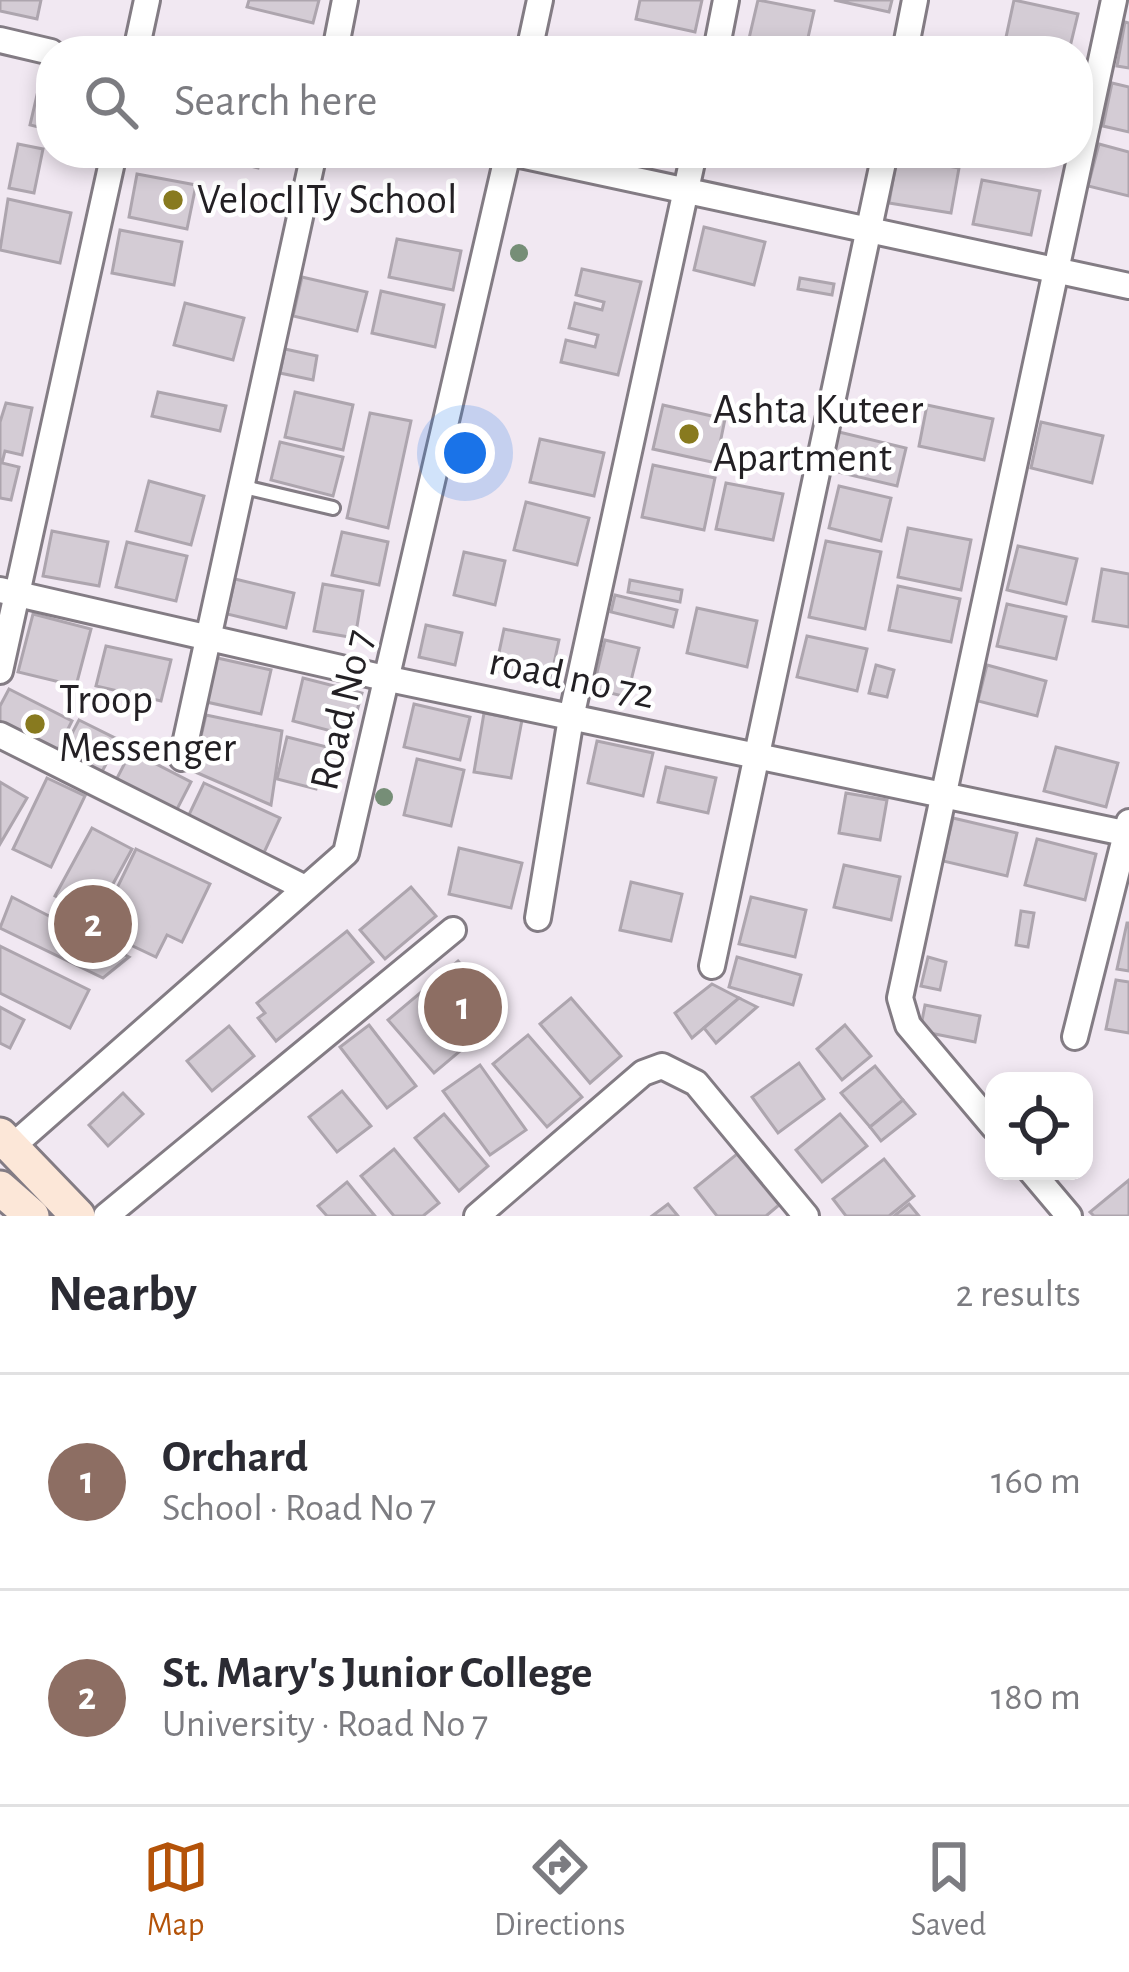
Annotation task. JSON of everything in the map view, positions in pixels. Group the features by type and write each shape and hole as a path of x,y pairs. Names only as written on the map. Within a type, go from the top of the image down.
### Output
{"main road":[{"path":"7,1140 78,1216"},
{"path":"0,1188 32,1216"}],"street":[{"path":"139,36 147,0"},
{"path":"338,36 345,0"},
{"path":"532,36 540,0"},
{"path":"719,36 726,0"},
{"path":"908,36 915,0"},
{"path":"1093,94 1114,0"},
{"path":"0,40 36,48"},
{"path":"0,671 10,592 111,168"},
{"path":"182,758 204,637 311,168"},
{"name":"Road No 7","path":"7,1140 337,862 351,843 506,168"},
{"path":"577,168 1129,286"},
{"path":"538,918 571,718 691,168"},
{"path":"712,966 760,759 882,168"},
{"path":"985,1116 901,1013 942,794 1076,168"},
{"name":"road no 72","path":"10,592 760,759 1128,830"},
{"path":"0,734 305,888"},
{"path":"1075,1037 1128,830"},
{"path":"106,1216 453,930"},
{"path":"477,1216 643,1073 662,1066 696,1082 797,1213"},
{"path":"1039,1180 1069,1216"}],"lane":[{"path":"239,486 333,508"}],"building":[{"path":"0,0 41,0 37,19 0,11"},
{"path":"249,0 319,0 313,23 247,7"},
{"path":"640,0 702,0 695,32 636,19"},
{"path":"758,0 814,11 808,36 750,36"},
{"path":"834,0 892,0 889,12"},
{"path":"1014,0 1078,14 1073,36 1006,36"},
{"path":"1125,22 1129,23 1129,68 1117,66"},
{"path":"1112,83 1129,87 1129,132 1103,126"},
{"path":"18,144 36,148 39,168 34,193 9,188"},
{"path":"1099,144 1129,152 1129,196 1088,186"},
{"path":"895,168 959,168 951,213 889,203"},
{"path":"137,174 196,185 187,229 129,217"},
{"path":"982,180 1040,191 1031,235 973,224"},
{"path":"8,199 71,213 60,263 0,250"},
{"path":"704,227 765,242 754,285 694,270"},
{"path":"120,230 182,242 174,285 112,273"},
{"path":"397,239 461,251 453,290 389,277"},
{"path":"582,269 641,282 618,375 561,362 566,340 595,347 598,335 569,328 575,303 602,310 604,302 576,295"},
{"path":"302,277 367,292 357,331 293,316"},
{"path":"800,278 834,284 832,295 798,289"},
{"path":"381,291 444,305 435,347 372,333"},
{"path":"185,303 244,318 233,360 174,345"},
{"path":"285,349 317,356 313,380 280,373"},
{"path":"158,392 226,406 220,431 152,416"},
{"path":"295,392 353,405 343,450 285,437"},
{"path":"6,403 32,408 22,455 5,451 2,463 19,467 11,500 0,498 0,422"},
{"name":"Ashta Kuteer Apartment","path":"663,405 725,419 716,463 653,449"},
{"path":"927,405 993,419 984,460 919,446"},
{"path":"370,413 411,421 388,528 347,518"},
{"path":"1041,422 1103,436 1092,483 1031,468"},
{"path":"839,432 906,448 897,486 829,470"},
{"path":"540,439 604,453 594,496 530,482"},
{"path":"280,442 343,457 333,496 271,480"},
{"path":"653,465 715,478 704,530 642,517"},
{"path":"149,481 204,496 191,545 136,531"},
{"path":"726,483 783,494 773,540 716,529"},
{"path":"839,486 891,498 881,541 829,528"},
{"path":"526,502 589,518 577,565 514,550"},
{"path":"908,528 971,540 961,590 898,577"},
{"path":"52,531 108,542 99,586 43,576"},
{"path":"342,532 388,542 379,585 332,575"},
{"path":"826,541 881,552 865,629 809,617"},
{"path":"127,542 187,556 176,601 116,587"},
{"path":"1018,546 1077,559 1066,604 1007,590"},
{"path":"464,552 505,561 495,605 454,595"},
{"path":"1102,569 1129,574 1129,627 1093,621"},
{"path":"235,579 294,593 286,628 227,614"},
{"path":"630,580 682,590 680,602 628,592"},
{"path":"323,584 363,591 355,638 314,631"},
{"path":"898,586 960,599 951,642 889,630"},
{"path":"615,595 677,610 673,627 611,612"},
{"path":"1007,604 1066,617 1056,659 997,646"},
{"path":"697,608 757,621 747,667 687,653"},
{"path":"33,614 91,629 76,686 18,672"},
{"path":"426,625 462,633 455,665 419,657"},
{"path":"504,629 559,640 550,682 495,671"},
{"path":"807,636 867,649 857,691 797,677"},
{"path":"605,640 639,648 627,697 593,689"},
{"path":"106,646 171,660 161,701 96,686"},
{"path":"213,657 271,670 261,714 202,701"},
{"path":"876,665 894,670 887,697 869,693"},
{"path":"987,665 1046,681 1037,716 978,701"},
{"path":"303,678 362,693 350,736 293,721"},
{"name":"Troop Messenger","path":"9,689 72,721 55,755 0,727 0,706"},
{"path":"414,704 470,717 460,760 404,747"},
{"path":"484,713 522,720 511,778 474,772"},
{"path":"206,715 282,731 271,805 193,771"},
{"path":"79,720 119,740 98,779 59,758"},
{"path":"287,737 327,747 316,789 277,779"},
{"path":"597,741 653,753 643,796 588,783"},
{"path":"1056,747 1118,763 1106,807 1044,791"},
{"path":"131,751 191,782 174,815 114,784"},
{"path":"417,759 464,770 451,826 404,815"},
{"path":"666,767 716,778 708,813 658,802"},
{"path":"47,778 85,796 51,867 13,849"},
{"path":"0,782 27,798 0,844"},
{"path":"204,783 280,818 262,857 186,821"},
{"path":"846,793 887,800 880,840 839,833"},
{"path":"953,818 1017,833 1007,876 943,861"},
{"path":"92,828 132,849 95,917 55,896"},
{"path":"1037,839 1096,854 1085,900 1025,885"},
{"path":"459,848 522,863 511,908 449,894"},
{"path":"136,849 210,884 182,942 167,935 156,957 97,929"},
{"path":"844,865 900,877 891,920 834,907"},
{"path":"631,882 682,894 671,941 620,930"},
{"path":"411,887 436,916 385,959 360,930"},
{"path":"12,897 129,957 103,978 0,928"},
{"path":"751,897 806,910 795,957 739,944"},
{"path":"1021,911 1034,913 1028,947 1016,945"},
{"path":"1129,923 1129,971 1117,969"},
{"path":"347,931 373,962 276,1041 258,1018 265,1013 257,1003"},
{"path":"0,946 89,990 70,1028 0,993"},
{"path":"737,957 801,975 793,1005 729,987"},
{"path":"928,957 946,962 940,990 921,986"},
{"path":"458,961 504,1014 434,1073 388,1020"},
{"path":"1116,980 1129,982 1129,1033 1106,1029"},
{"path":"712,984 739,998 692,1038 675,1013"},
{"path":"571,998 621,1056 590,1083 540,1024"},
{"path":"739,998 757,1007 716,1043 704,1028"},
{"path":"925,1005 980,1016 975,1042 920,1031"},
{"path":"0,1007 24,1020 10,1048 0,1043"},
{"path":"369,1025 416,1086 387,1108 340,1047"},
{"path":"845,1025 871,1056 842,1080 817,1049"},
{"path":"229,1026 254,1056 212,1091 187,1061"},
{"path":"528,1035 582,1097 547,1127 493,1064"},
{"path":"799,1063 824,1099 778,1133 752,1097"},
{"path":"480,1065 526,1130 490,1155 443,1091"},
{"path":"875,1066 903,1100 870,1127 841,1093"},
{"path":"342,1091 371,1126 337,1152 309,1117"},
{"path":"123,1093 143,1114 108,1146 89,1125"},
{"path":"903,1100 915,1114 881,1141 870,1127"},
{"path":"444,1114 488,1166 459,1191 415,1138"},
{"path":"840,1114 867,1146 822,1182 796,1150"},
{"path":"394,1149 439,1203 423,1216 394,1216 361,1176"},
{"path":"737,1154 779,1205 766,1216 717,1216 695,1188"},
{"path":"884,1159 914,1196 889,1216 846,1216 833,1199"},
{"path":"1129,1180 1129,1216 1090,1212"},
{"path":"347,1182 375,1216 327,1216 318,1206"},
{"path":"668,1204 678,1216 652,1216"},
{"path":"909,1204 919,1216 894,1216"}],"place":[{"name":"VelocIITy School","path":"173,200"},
{"name":"Ashta Kuteer Apartment","path":"689,434"},
{"name":"Troop Messenger","path":"35,724"},
{"name":"St. Mary's Junior College","path":"93,924"},
{"name":"Orchard","path":"463,1007"}]}
